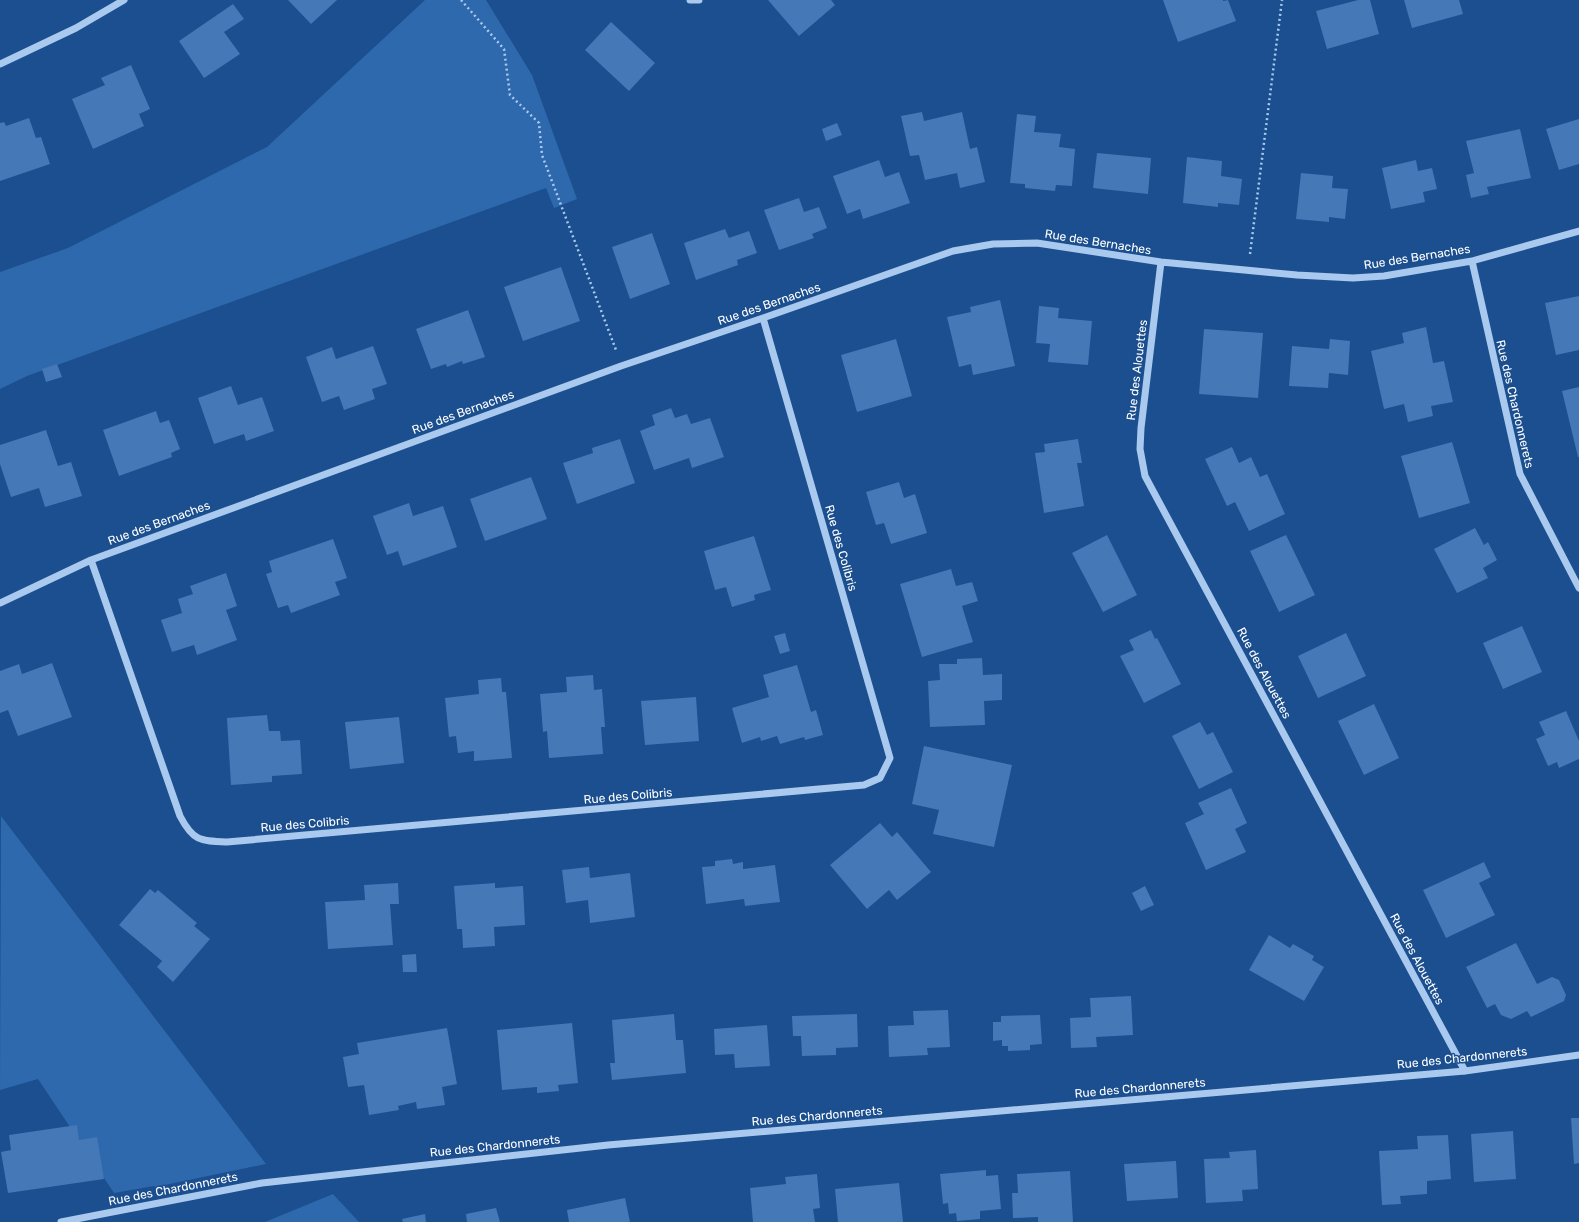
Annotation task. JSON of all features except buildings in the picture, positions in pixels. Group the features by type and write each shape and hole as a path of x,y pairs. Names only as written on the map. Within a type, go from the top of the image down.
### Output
{"street":[{"path":"0,64 76,28 124,0"},
{"path":"690,0 699,0"},
{"name":"Rue des Bernaches","path":"0,603 91,560 621,366 953,251 993,244 1037,243 1161,262 1297,275 1353,278 1384,276 1472,260 1579,231"},
{"name":"Rue des Chardonnerets","path":"1472,260 1520,474 1579,588"},
{"name":"Rue des Alouettes","path":"1161,262 1140,435 1140,449 1145,476 1465,1071"},
{"name":"Rue des Colibris","path":"91,560 180,816 188,832 205,842 227,842 864,785 880,778 890,758 763,318"},
{"name":"Rue des Chardonnerets","path":"61,1222 262,1183 600,1145 1465,1071 1579,1055"}],"path":[{"path":"461,0 504,50 510,95 539,123 542,156 621,366"},
{"path":"1248,270 1282,0"}],"shaded area":[{"path":"425,0 486,0 532,75 577,199 554,208 546,188 27,376 0,389 0,272 68,248 267,147"},
{"path":"1,816 266,1164 155,1187 114,1193 38,1079 0,1090"},
{"path":"333,1194 359,1222 265,1222"}]}
